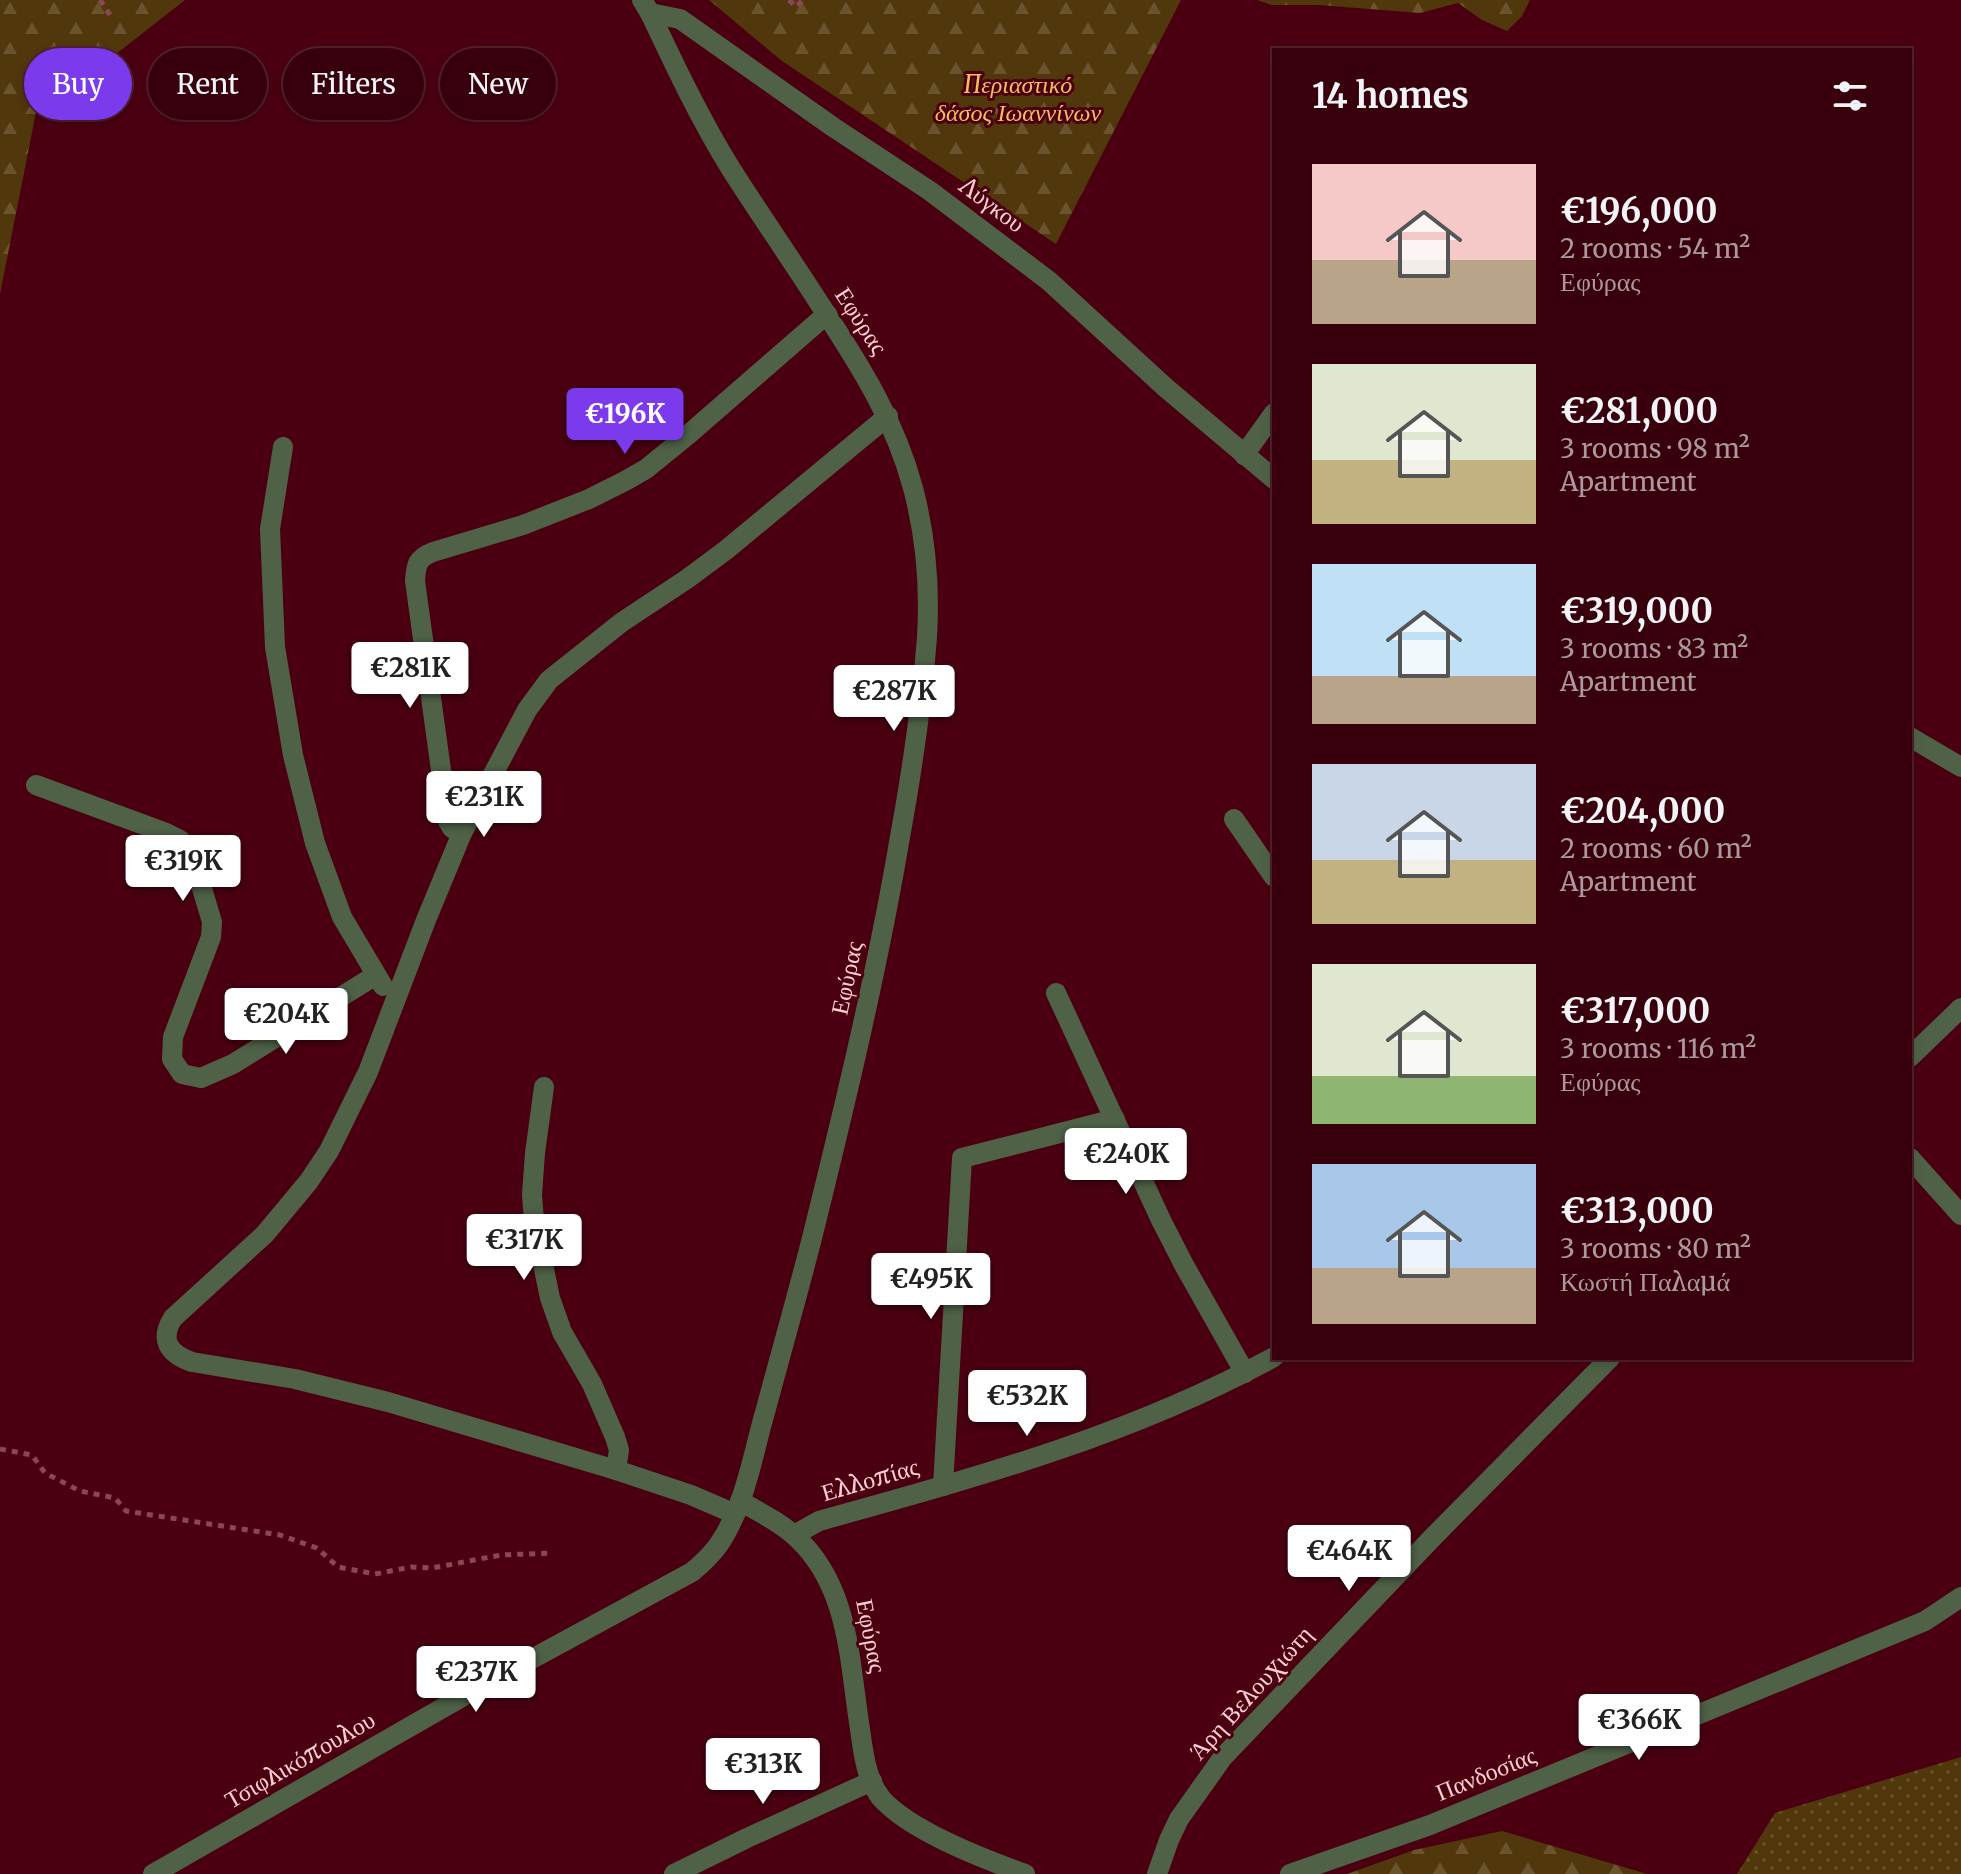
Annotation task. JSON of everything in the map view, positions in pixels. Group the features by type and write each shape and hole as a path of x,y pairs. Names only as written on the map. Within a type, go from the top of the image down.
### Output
{"street":[{"name":"Εφύρας","path":"646,6 682,80 731,168 856,358 888,416 912,484 926,552 927,632 918,721 887,913 846,1100 803,1272 738,1507 794,1535 822,1567 834,1590 842,1612 865,1759 881,1797 914,1824 959,1847 1025,1874"},
{"name":"Λύγκου","path":"646,6 680,19 930,191 1049,281 1166,388 1272,477"},
{"path":"462,833 452,828 448,821 415,581 418,562 433,552 523,525 589,499 646,469 827,314"},
{"path":"738,1507 388,1402 295,1379 192,1362 174,1353 167,1343 168,1329 173,1318 265,1234 309,1181 341,1129 368,1072 462,833 527,710 549,680 622,622 726,550 888,416"},
{"path":"1244,455 1272,416"},
{"path":"283,447 270,529 275,647 293,755 315,843 342,917 394,1003"},
{"path":"1912,738 1961,767"},
{"path":"36,785 166,833 180,840 192,855 212,922 211,937 173,1037 172,1059 182,1074 201,1078 233,1064 376,975"},
{"path":"1234,819 1272,874"},
{"path":"1056,993 1184,1265 1245,1373"},
{"path":"1912,1055 1961,1008"},
{"path":"544,1087 535,1153 534,1221 550,1298 562,1332 592,1384 615,1437 619,1450 616,1470"},
{"path":"943,1486 962,1158 1115,1119"},
{"path":"1912,1160 1961,1215"},
{"name":"Ελλοπίας","path":"794,1535 819,1521 1031,1460 1110,1432 1193,1398 1272,1358"},
{"name":"Άρη Βελουχιώτη","path":"1157,1874 1179,1819 1223,1757 1608,1360"},
{"name":"Τσιφλικόπουλου","path":"153,1874 467,1694 692,1572 711,1557 738,1507"},
{"name":"Πανδοσίας","path":"1290,1874 1430,1825 1925,1621 1961,1597"},
{"path":"674,1874 872,1781"}],"path":[{"path":"100,0 110,15"},
{"path":"789,0 796,7 803,0"},
{"path":"0,1449 32,1455 45,1473 80,1491 115,1498 126,1511 280,1535 317,1548 338,1567 375,1574 411,1567 432,1568 501,1555 552,1553"}],"green space":[{"path":"0,0 185,0 124,48 24,48 24,120 34,120 0,294"},
{"name":"Περιαστικό δάσος Ιωαννίνων","path":"709,0 1181,0 1056,244 782,61"},
{"path":"1257,0 1530,0 1522,16 1507,31 1482,20 1458,3 1420,13 1319,5 1272,5"},
{"path":"1961,1757 1961,1874 1737,1874 1775,1813"},
{"path":"1502,1831 1647,1874 1347,1874 1414,1850"}]}
